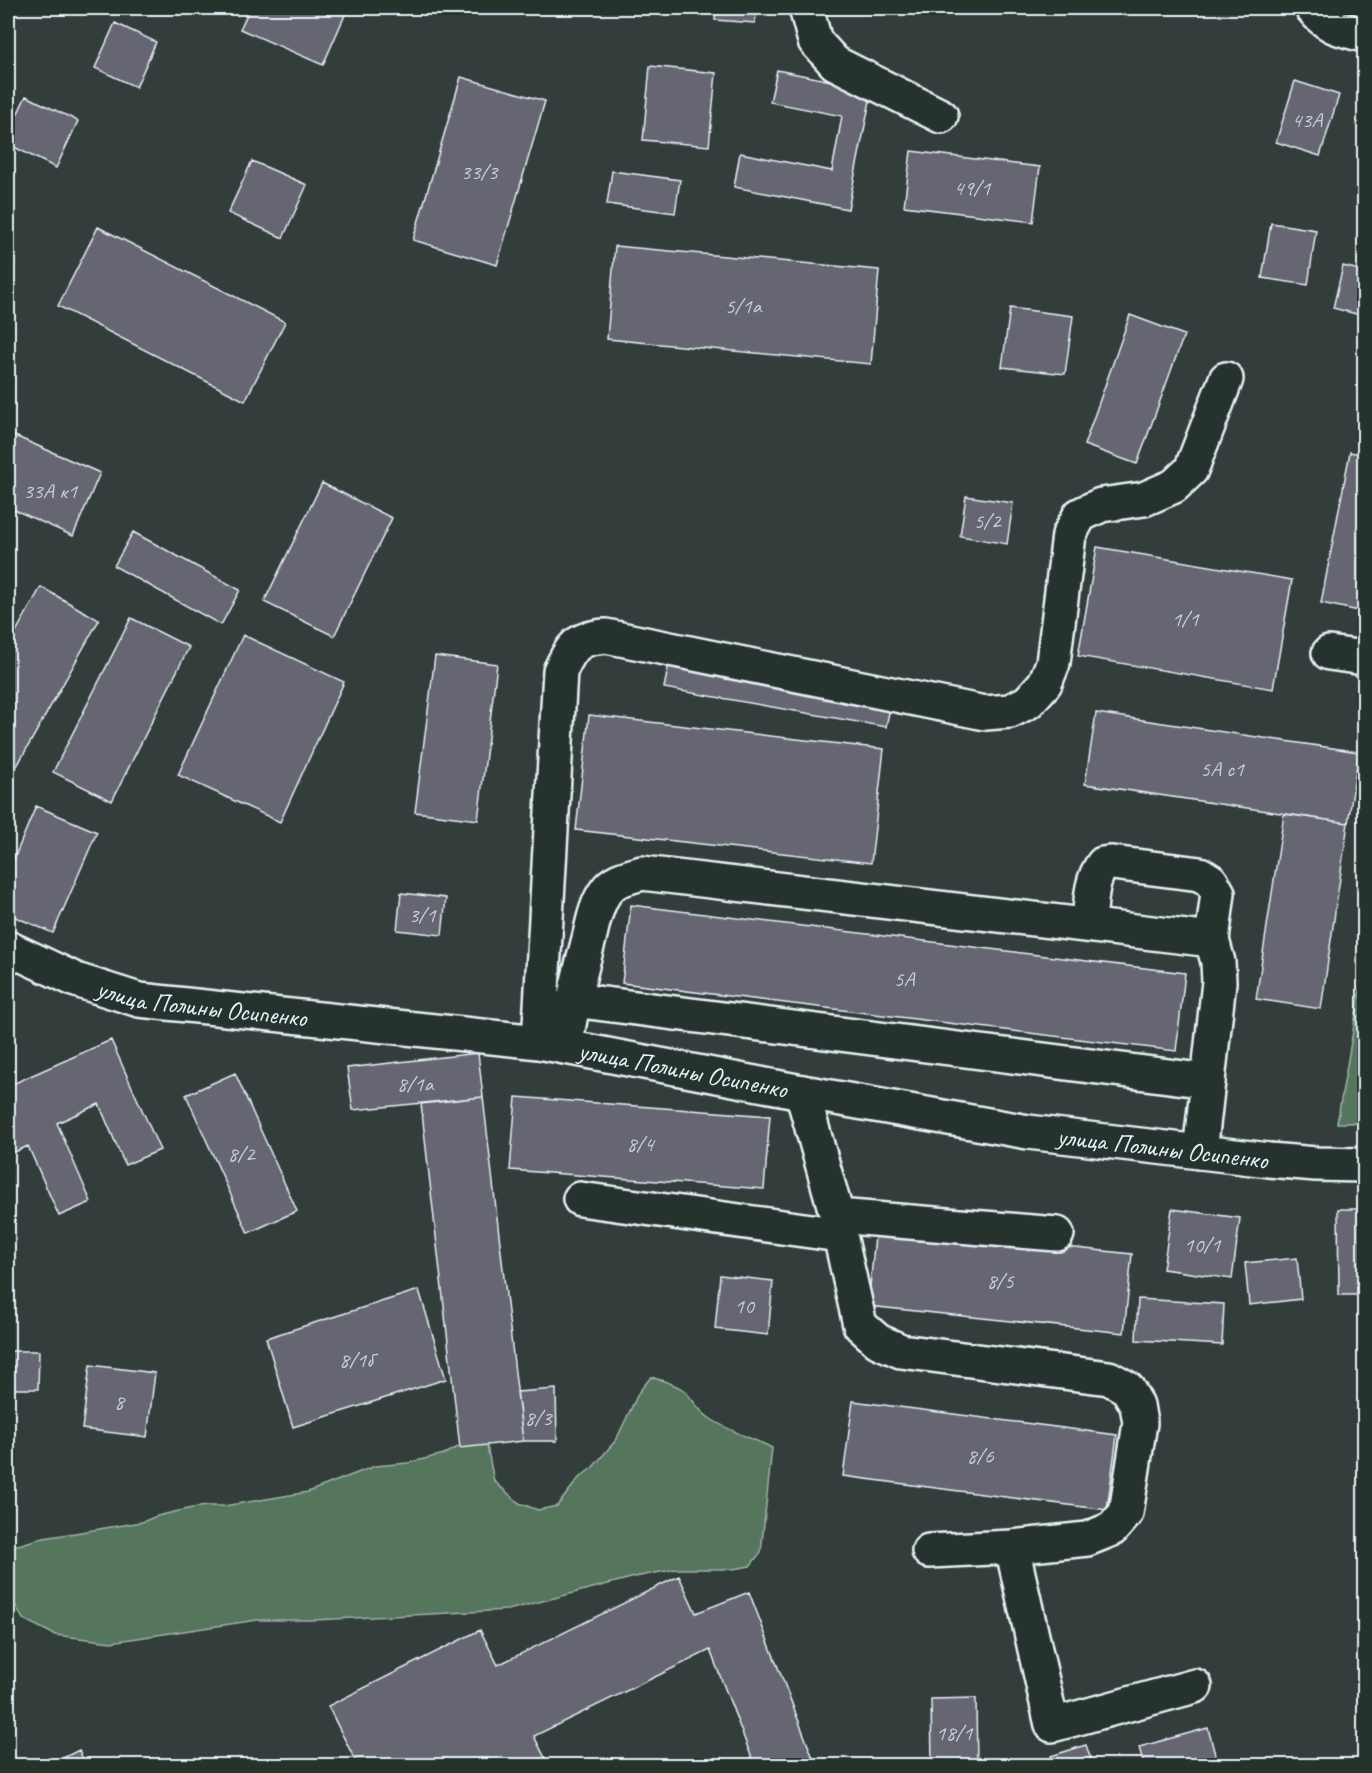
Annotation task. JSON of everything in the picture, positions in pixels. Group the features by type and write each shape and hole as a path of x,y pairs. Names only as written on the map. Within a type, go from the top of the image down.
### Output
{"street":[{"path":"806,8 815,41 835,63 940,116"},
{"path":"1312,8 1319,17 1335,28 1365,36"},
{"path":"552,1045 560,671 568,653 577,643 589,637 606,636 985,713 1010,711 1028,702 1045,683 1053,663 1069,535 1080,514 1101,505 1144,499 1174,486 1191,470 1226,379"},
{"path":"1329,653 1365,658"},
{"path":"1089,925 1093,882 1103,864 1112,863 1200,874 1211,881 1218,893 1212,940 1218,962 1219,982 1200,1152"},
{"path":"552,1045 573,1000 596,909 606,890 619,880 642,873 1212,940"},
{"name":"улица Полины Осипенко","path":"8,948 76,980 139,1000 552,1045 1028,1132 1281,1161 1365,1165"},
{"path":"573,1000 1208,1081"},
{"path":"802,1092 838,1226 860,1325 878,1341 901,1351 1109,1378 1127,1388 1137,1406 1140,1424 1126,1513 1112,1529 1087,1539 1012,1547 929,1551"},
{"path":"580,1199 838,1226 1057,1234"},
{"path":"1012,1547 1052,1725 1195,1686"}],"green space":[{"path":"1364,967 1364,1123 1337,1123"},
{"path":"651,1377 682,1389 704,1414 715,1422 772,1448 761,1552 750,1566 733,1569 676,1569 635,1577 508,1610 314,1620 257,1620 111,1642 55,1635 23,1619 8,1592 8,1547 38,1539 142,1522 192,1508 224,1506 308,1492 375,1466 408,1463 444,1454 472,1440 487,1446 494,1481 519,1503 538,1510 557,1506 579,1478 593,1467 616,1440 639,1392"}],"building":[{"path":"250,8 348,8 323,65 240,29"},
{"path":"716,8 757,8 755,23 715,20"},
{"path":"115,23 156,42 136,87 95,68"},
{"path":"650,66 716,73 709,146 643,140"},
{"path":"777,70 851,85 873,86 848,209 734,187 740,153 832,171 842,116 770,102"},
{"path":"461,77 545,101 497,265 413,240"},
{"path":"1295,81 1339,95 1320,156 1276,142"},
{"path":"26,96 78,121 56,168 8,144 8,134"},
{"path":"911,151 1040,167 1033,222 904,206"},
{"path":"252,161 307,185 283,238 228,213"},
{"path":"612,171 680,180 675,213 607,204"},
{"path":"1271,223 1316,230 1308,285 1262,278"},
{"path":"98,227 285,322 245,401 58,306"},
{"path":"615,246 879,270 871,364 607,339"},
{"path":"8,257 15,261 8,276"},
{"path":"1343,266 1364,271 1364,316 1333,308"},
{"path":"1010,308 1073,316 1065,374 1002,367"},
{"path":"1130,315 1184,335 1137,464 1084,445"},
{"path":"8,433 100,473 73,536 8,507"},
{"path":"1350,452 1364,455 1364,612 1321,603"},
{"path":"322,483 392,518 334,636 264,602"},
{"path":"966,496 1013,503 1007,544 960,536"},
{"path":"133,532 240,590 221,625 114,566"},
{"path":"1097,547 1292,580 1273,689 1078,656"},
{"path":"41,587 99,620 8,782 8,646"},
{"path":"131,618 189,647 112,801 53,772"},
{"path":"243,635 344,682 280,822 178,775"},
{"path":"435,656 497,664 478,820 415,812"},
{"path":"670,658 892,698 886,727 664,688"},
{"path":"1096,713 1359,752 1348,823 1085,784"},
{"path":"589,715 884,749 871,863 576,830"},
{"path":"36,806 97,832 53,933 8,914 8,873"},
{"path":"1284,814 1348,823 1321,1009 1256,999"},
{"path":"401,893 446,898 442,935 397,930"},
{"path":"631,905 1185,973 1176,1051 622,983"},
{"path":"111,1040 160,1150 125,1165 99,1104 57,1123 91,1202 59,1216 28,1146 8,1155 8,1086"},
{"path":"478,1053 483,1097 353,1110 347,1068"},
{"path":"235,1073 297,1211 248,1233 186,1095"},
{"path":"483,1097 523,1441 460,1448 421,1104"},
{"path":"516,1097 770,1116 764,1189 510,1170"},
{"path":"1172,1209 1240,1218 1232,1279 1163,1269"},
{"path":"1338,1209 1364,1209 1364,1295 1339,1295"},
{"path":"876,1227 1132,1254 1124,1333 868,1306"},
{"path":"1297,1258 1301,1299 1249,1305 1245,1263"},
{"path":"720,1275 773,1281 768,1335 715,1329"},
{"path":"419,1290 446,1379 293,1427 266,1338"},
{"path":"1138,1299 1224,1304 1222,1345 1136,1340"},
{"path":"8,1351 39,1351 38,1389 8,1389"},
{"path":"90,1365 155,1373 147,1437 82,1429"},
{"path":"556,1389 557,1441 523,1441 517,1392"},
{"path":"853,1401 1117,1435 1107,1510 843,1476"},
{"path":"679,1576 696,1613 749,1592 816,1766 755,1766 710,1650 534,1736 549,1766 358,1766 328,1706 480,1630 498,1665"},
{"path":"976,1698 977,1766 932,1766 931,1699"},
{"path":"1208,1728 1218,1766 1144,1766 1139,1747"},
{"path":"1086,1745 1093,1766 1054,1766 1051,1756"},
{"path":"79,1750 86,1766 47,1766"}]}
